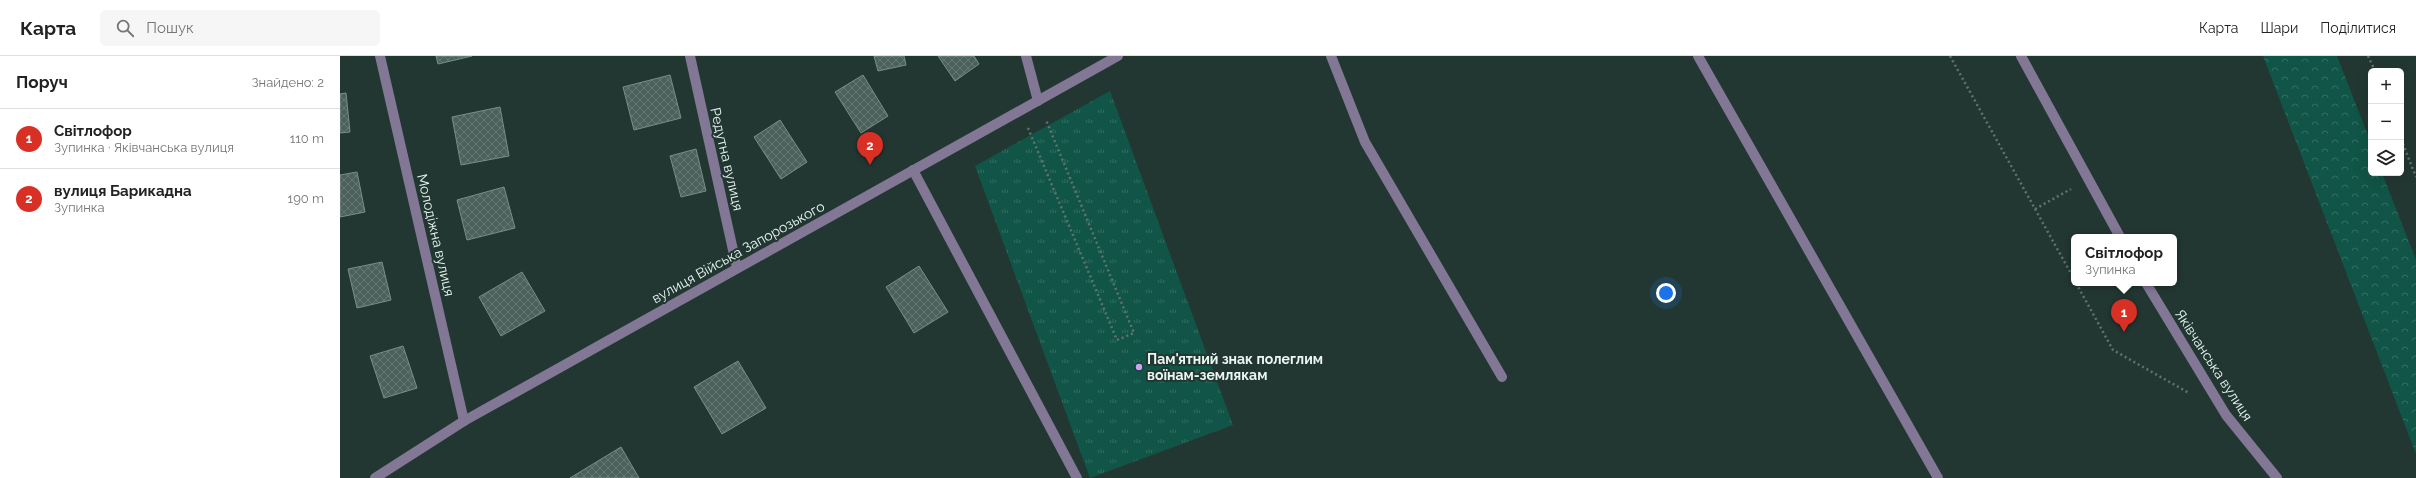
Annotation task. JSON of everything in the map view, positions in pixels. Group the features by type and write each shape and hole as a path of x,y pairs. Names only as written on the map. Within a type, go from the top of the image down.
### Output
{"street":[{"name":"Молодіжна вулиця","path":"380,56 464,421"},
{"name":"Редутна вулиця","path":"690,56 738,268"},
{"path":"1026,56 1038,101"},
{"name":"вулиця Війська Запорозького","path":"375,478 464,421 1118,56"},
{"path":"1331,56 1364,142 1502,377"},
{"path":"1698,56 1938,478"},
{"path":"2020,56 2087,180 2118,234"},
{"path":"913,170 1077,478"},
{"name":"Яківчанська вулиця","path":"2148,286 2226,415 2277,478"}],"path":[{"path":"1950,56 2071,274"},
{"path":"2368,56 2374,68"},
{"path":"1021,110 1117,340 1134,333 1038,101"},
{"path":"2402,140 2416,177"},
{"path":"2035,209 2087,180"},
{"path":"2078,286 2113,350 2193,396"}],"green space":[{"path":"2263,56 2337,56 2368,135 2368,176 2383,176 2416,260 2416,454"},
{"path":"1110,91 1233,425 1090,478 975,166"}],"building":[{"path":"436,56 472,56 438,64"},
{"path":"874,56 904,56 906,65 878,71"},
{"path":"938,56 974,56 979,64 955,81"},
{"path":"670,75 681,118 634,130 623,87"},
{"path":"863,75 888,116 861,133 835,92"},
{"path":"346,93 350,132 340,133 340,94"},
{"path":"500,107 509,156 461,165 452,117"},
{"path":"780,120 807,162 781,179 754,137"},
{"path":"696,149 706,191 681,197 670,156"},
{"path":"357,172 365,212 340,217 340,175"},
{"path":"504,187 515,228 467,240 457,200"},
{"path":"382,262 391,300 357,308 348,269"},
{"path":"919,266 948,312 914,333 886,287"},
{"path":"522,272 545,311 501,336 479,297"},
{"path":"403,346 417,388 384,398 370,356"},
{"path":"738,361 766,408 722,434 694,387"},
{"path":"621,447 639,478 570,478"}],"place":[{"name":"вулиця Барикадна","path":"870,165"},
{"name":"Світлофор","path":"2124,332"},
{"name":"Пам'ятний знак полеглим воїнам-землякам","path":"1139,367"}]}
